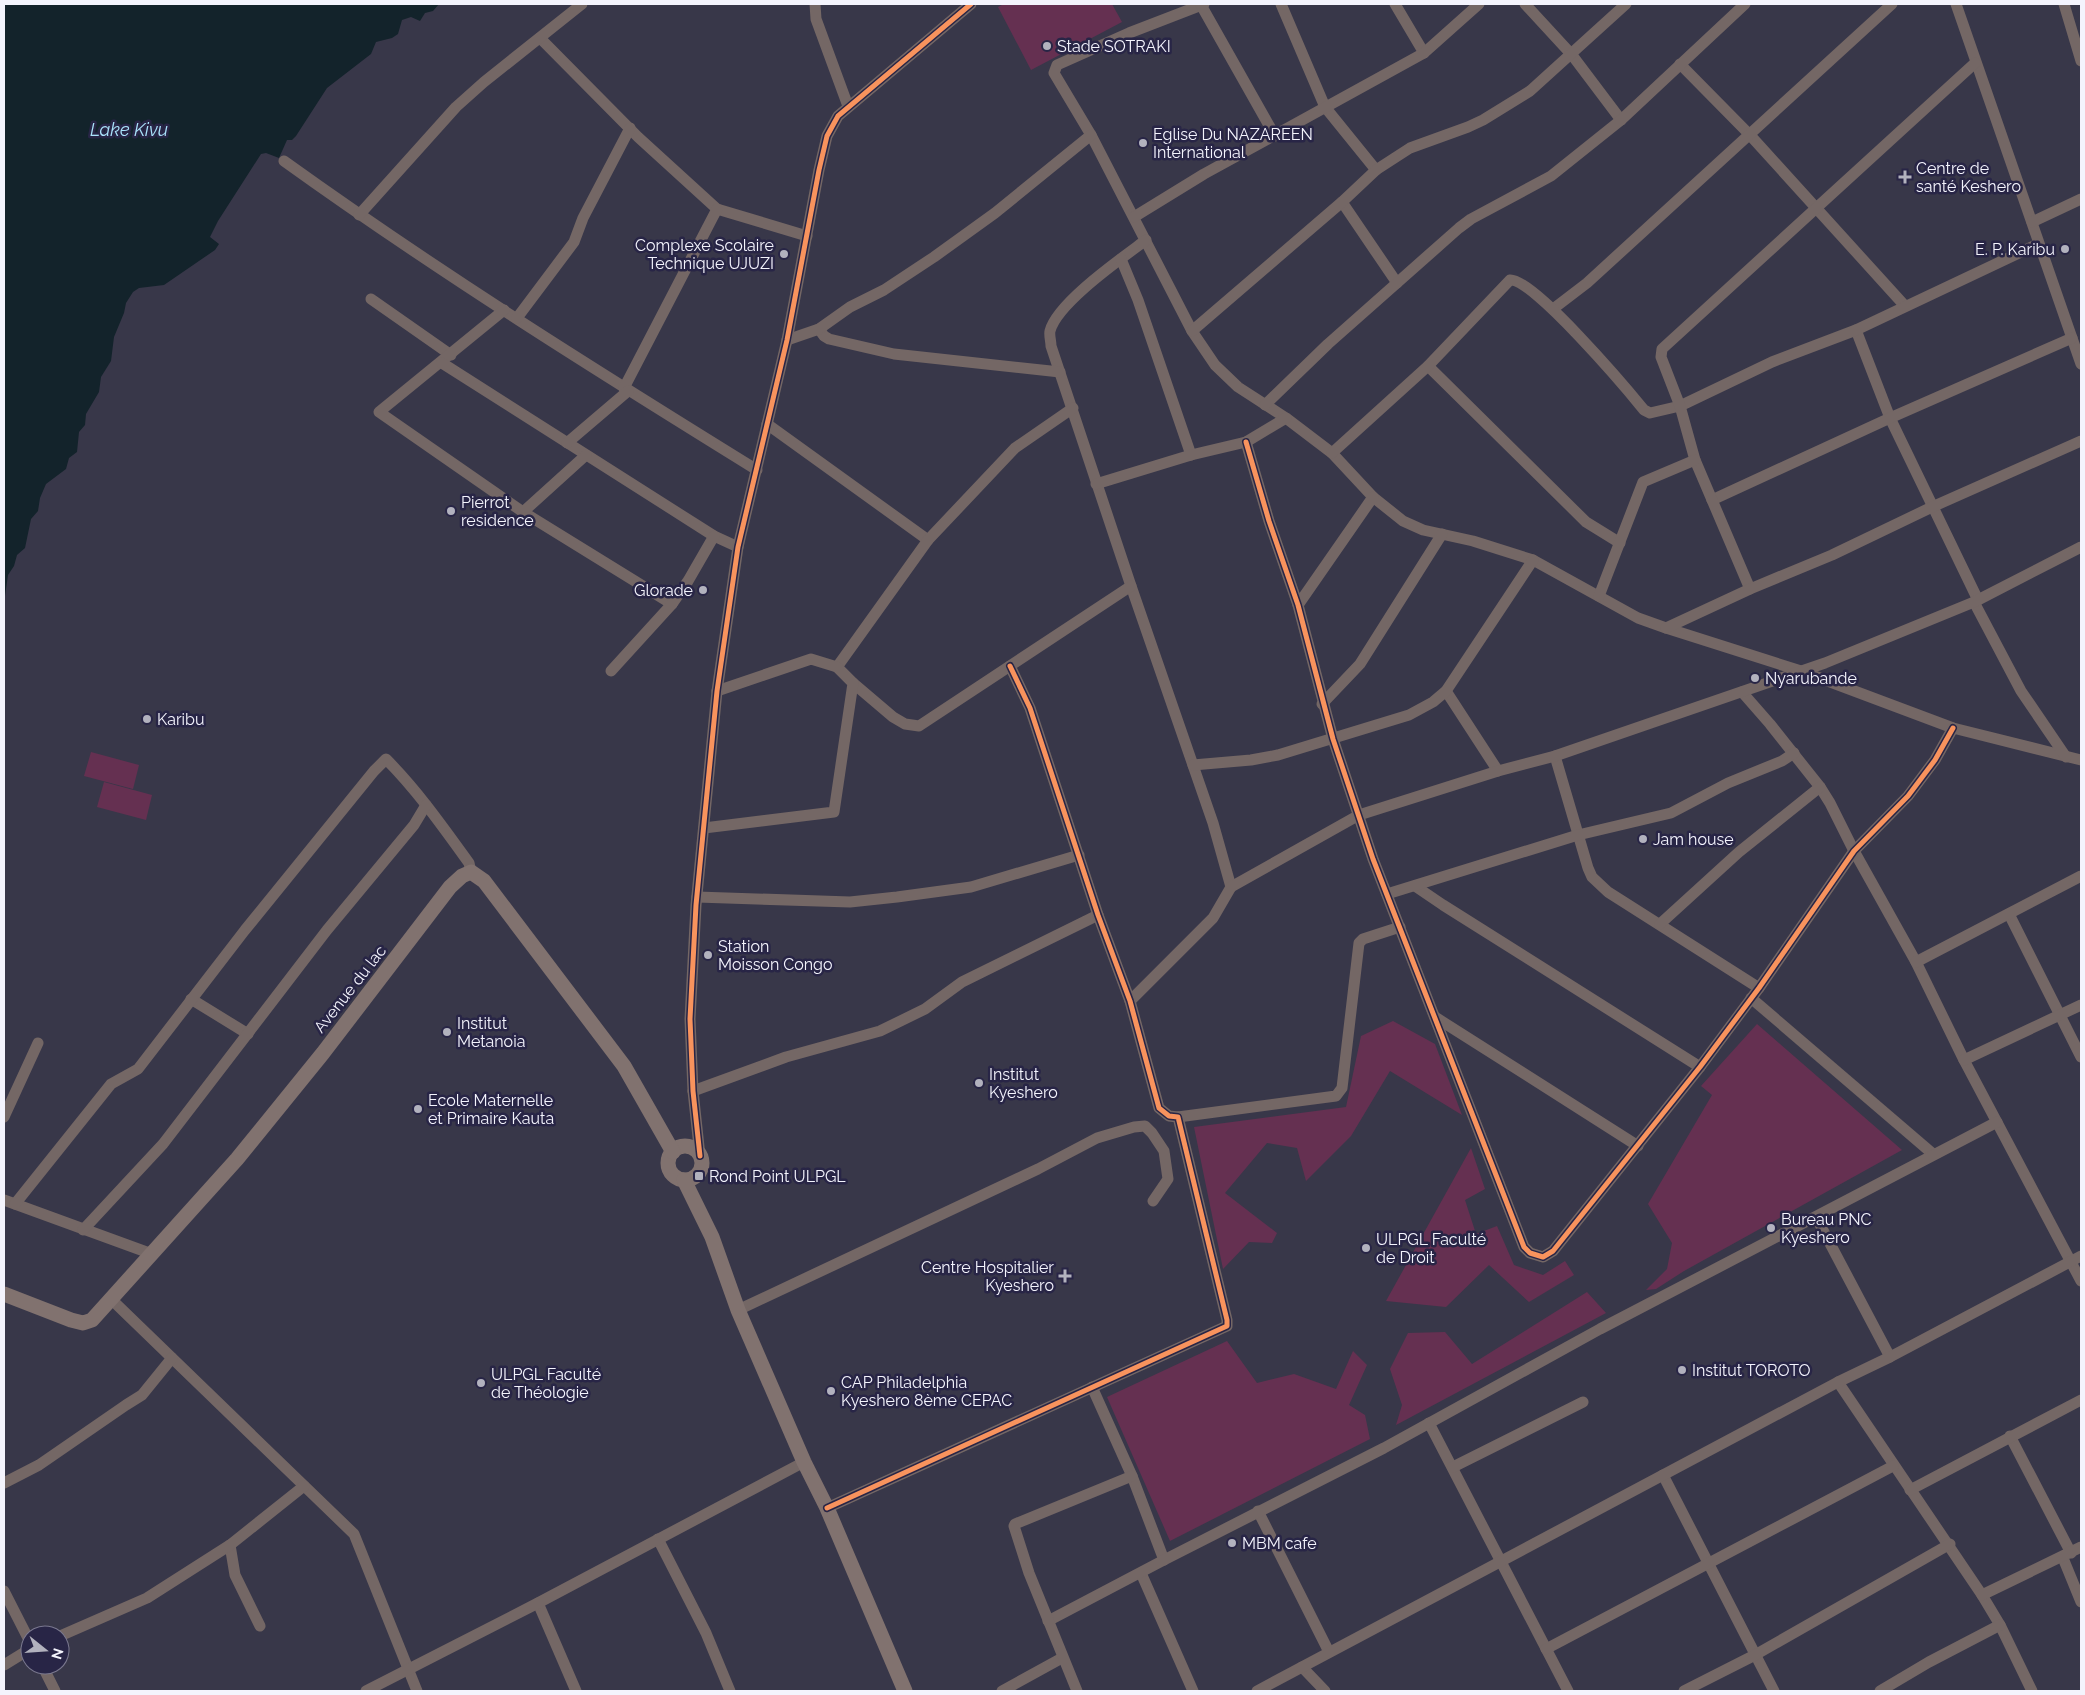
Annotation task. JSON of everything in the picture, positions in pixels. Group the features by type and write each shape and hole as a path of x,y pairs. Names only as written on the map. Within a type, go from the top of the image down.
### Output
{"main road":[{"path":"471,872 484,881 624,1066 673,1152"},
{"name":"Avenue du lac","path":"4,1294 83,1323 92,1320 237,1160 323,1053 450,886 462,876 471,872"},
{"path":"681,1147 690,1147 700,1156 700,1170 694,1177 684,1180 676,1177 670,1170 669,1160 673,1152 681,1147"},
{"path":"684,1180 712,1237 738,1310 804,1462 827,1508 905,1691"}],"street":[{"path":"359,215 456,107 484,82 582,4"},
{"path":"815,4 816,20 848,106"},
{"path":"700,1156 693,1091 690,1019 697,897 717,691 738,547 787,340 827,136 838,116 848,106 971,4"},
{"path":"1275,136 1202,4 1129,33 1057,65 1054,73 1091,135 1192,331 1215,366 1238,387 1286,418 1332,453 1373,497 1403,521 1423,530 1473,541 1533,560 1638,618 1666,628 1801,671 1953,728 2081,760"},
{"path":"1281,4 1325,107 1376,170"},
{"path":"1395,4 1424,53"},
{"path":"1134,217 1204,174 1424,53 1479,4"},
{"path":"1525,4 1572,55 1622,120"},
{"path":"1192,331 1342,202 1376,170 1410,148 1468,128 1530,91 1572,55 1626,4"},
{"path":"1265,406 1328,344 1471,219 1544,181 1622,120 1745,4"},
{"path":"1553,309 1587,283 1892,4"},
{"path":"1956,4 2081,364"},
{"path":"2064,4 2081,61"},
{"path":"540,38 630,128 717,209 806,236"},
{"path":"1750,589 1695,460 1680,406 1661,357 1662,349 1975,62"},
{"path":"1680,64 1817,206 1906,306"},
{"path":"517,318 574,242 583,218 630,128"},
{"path":"787,340 819,329 850,307 884,290 972,230 1091,135"},
{"path":"284,161 359,215 504,310 626,389 757,470"},
{"path":"2032,222 2081,199"},
{"path":"1342,202 1397,283"},
{"path":"567,443 626,389 717,209"},
{"path":"1146,240 1086,285 1057,316 1049,333 1096,484 1193,765 1231,887"},
{"path":"1332,453 1428,366 1510,280 1518,281 1553,309 1647,412 1680,406 1772,362 1856,330 2038,244"},
{"path":"1121,259 1138,300 1191,455"},
{"path":"372,299 451,355"},
{"path":"504,310 379,412 523,512 672,604"},
{"path":"819,329 829,339 894,354 1060,372"},
{"path":"1856,330 1890,418 1976,601 2021,691 2066,757"},
{"path":"1712,500 1890,418 2072,338"},
{"path":"442,362 714,536 738,547"},
{"path":"1428,366 1586,522 1620,543"},
{"path":"837,666 928,540 1015,448 1073,408"},
{"path":"1096,484 1191,455 1246,442 1286,418"},
{"path":"768,424 928,540"},
{"path":"1666,628 1750,589 1832,555 1932,507 2081,441"},
{"path":"1246,442 1269,521 1298,605 1322,704 1373,859 1524,1247 1530,1253 1544,1257 1553,1251 1638,1146 1752,998 1854,851 1908,796 1935,760 1953,728"},
{"path":"523,512 586,455"},
{"path":"1599,596 1643,482 1695,460"},
{"path":"1298,605 1373,497"},
{"path":"1322,704 1360,664 1442,534"},
{"path":"611,671 672,604 688,581 714,536"},
{"path":"1130,1001 1213,918 1231,887 1358,815 1498,771 1555,756 1801,671 1976,601 2081,547"},
{"path":"1193,765 1265,758 1409,715 1433,702 1446,691 1533,560"},
{"path":"717,691 811,659 837,666 894,717 905,724 919,726 1131,586"},
{"path":"1010,666 1030,708 1098,915 1130,1001 1159,1108 1169,1116 1178,1117 1336,1096 1342,1088 1359,943 1363,939 1400,927"},
{"path":"704,828 834,812 854,683"},
{"path":"1446,691 1498,771"},
{"path":"1742,692 1820,787 1916,962 1997,1122 2076,1258 2081,1281"},
{"path":"1386,894 1578,835 1671,813 1728,783 1782,761 1794,754"},
{"path":"1555,756 1592,877 1608,892 1759,988"},
{"path":"15,1204 111,1084 138,1069 191,999 374,771 386,760 401,774 408,786 426,805 469,862 471,872"},
{"path":"1660,924 1739,852 1820,787"},
{"path":"83,1230 163,1144 327,930 414,825 426,805"},
{"path":"697,897 841,902 897,898 971,887 1078,855"},
{"path":"1916,962 2081,876"},
{"path":"1415,886 1700,1067"},
{"path":"2009,914 2081,1058"},
{"path":"693,1091 786,1057 880,1031 925,1008 962,982 1098,915"},
{"path":"1752,998 1933,1154"},
{"path":"191,999 248,1034"},
{"path":"1964,1060 2081,1005"},
{"path":"1435,1017 1638,1146"},
{"path":"4,1116 38,1043"},
{"path":"827,1508 1226,1326 1227,1320 1178,1117"},
{"path":"1048,1621 1258,1511 1384,1448 1600,1330 1997,1122"},
{"path":"738,1310 1038,1169 1097,1138 1134,1127 1145,1126 1152,1132 1164,1151 1168,1179 1153,1201"},
{"path":"4,1200 152,1254"},
{"path":"1816,1217 1890,1357"},
{"path":"1257,1691 1838,1382 1890,1357 2076,1258"},
{"path":"111,1299 354,1534 416,1691"},
{"path":"4,1483 40,1465 126,1405 138,1399 172,1358"},
{"path":"1838,1382 1893,1466 1950,1544 2000,1625 2032,1691"},
{"path":"1092,1388 1132,1476 1164,1560"},
{"path":"1910,1490 2081,1400"},
{"path":"1453,1467 1583,1402"},
{"path":"1429,1422 1568,1691"},
{"path":"2010,1436 2072,1553 2081,1602"},
{"path":"366,1691 538,1603 804,1462"},
{"path":"1546,1649 1893,1466"},
{"path":"1663,1475 1774,1691"},
{"path":"1077,1691 1062,1658 1014,1530 1015,1524 1132,1476"},
{"path":"70,1632 147,1598 230,1545 304,1486"},
{"path":"1258,1511 1329,1652"},
{"path":"658,1539 706,1633 730,1691"},
{"path":"1684,1691 1755,1654 1950,1544"},
{"path":"230,1545 235,1575 260,1626"},
{"path":"1982,1595 2072,1553"},
{"path":"1141,1573 1194,1691"},
{"path":"4,1591 21,1625"},
{"path":"538,1603 576,1691"},
{"path":"1880,1691 1929,1662 2000,1625"},
{"path":"4,1665 20,1655"},
{"path":"1002,1691 1062,1658"},
{"path":"1302,1667 1325,1691"},
{"path":"47,1675 55,1691"}],"shaded area":[{"name":"Stade SOTRAKI","path":"1004,4 1112,4 1122,22 1031,70 998,7"},
{"path":"91,752 139,765 133,789 84,776"},
{"path":"104,782 152,795 146,820 97,807"},
{"path":"1393,1021 1435,1044 1462,1115 1390,1071 1351,1136 1306,1181 1297,1148 1267,1143 1225,1193 1277,1233 1272,1243 1249,1242 1223,1269 1194,1127 1346,1107 1361,1036"},
{"path":"1757,1024 1902,1150 1684,1271 1656,1289 1646,1290 1667,1269 1672,1243 1648,1204 1712,1095 1701,1086"},
{"path":"1471,1148 1485,1189 1465,1200 1476,1234 1497,1226 1514,1265 1543,1275 1565,1261 1574,1275 1529,1302 1489,1265 1446,1307 1386,1301"},
{"path":"1587,1292 1606,1313 1396,1425 1402,1405 1390,1369 1408,1333 1445,1332 1472,1364"},
{"path":"1227,1341 1257,1383 1294,1374 1336,1389 1353,1351 1367,1365 1349,1405 1365,1415 1370,1439 1170,1541 1107,1397"}],"water":[{"name":"Lake Kivu","path":"4,4 439,4 433,11 425,13 420,21 411,17 402,20 398,34 392,38 376,42 371,54 327,88 296,136 292,140 287,140 279,158 266,153 261,154 218,221 210,237 219,244 215,250 164,285 139,288 133,292 126,303 114,337 111,361 101,377 99,392 86,414 85,425 79,432 77,452 69,458 66,469 46,484 40,498 38,511 31,519 25,548 17,555 14,566 8,575 4,603"}],"cycle path":[{"path":"700,1156 693,1091 690,1019 696,905 717,691 738,547 787,340 819,170 827,136 838,116 971,4"},
{"path":"1246,442 1269,521 1298,605 1333,739 1373,859 1524,1247 1530,1253 1543,1257 1553,1251 1700,1067 1759,988 1854,851 1908,796 1935,760 1953,728"},
{"path":"827,1508 1227,1326 1178,1117 1169,1116 1159,1108 1130,1001 1098,915 1030,708 1010,666"}],"place":[{"name":"Stade SOTRAKI","path":"1047,46"},
{"name":"Eglise Du NAZAREEN International","path":"1143,143"},
{"name":"Centre de santé Keshero","path":"1905,177"},
{"name":"E. P. Karibu","path":"2065,249"},
{"name":"Complexe Scolaire Technique UJUZI","path":"784,254"},
{"name":"Pierrot residence","path":"451,511"},
{"name":"Glorade","path":"703,590"},
{"name":"Nyarubande","path":"1755,678"},
{"name":"Karibu","path":"147,719"},
{"name":"Jam house","path":"1643,839"},
{"name":"Station Moisson Congo","path":"708,955"},
{"name":"Institut Metanoia","path":"447,1032"},
{"name":"Institut Kyeshero","path":"979,1083"},
{"name":"Ecole Maternelle et Primaire Kauta","path":"418,1109"},
{"name":"Rond Point ULPGL","path":"699,1176"},
{"name":"Bureau PNC Kyeshero","path":"1771,1228"},
{"name":"ULPGL Faculté de Droit","path":"1366,1248"},
{"name":"Centre Hospitalier Kyeshero","path":"1065,1276"},
{"name":"Institut TOROTO","path":"1682,1370"},
{"name":"ULPGL Faculté de Théologie","path":"481,1383"},
{"name":"CAP Philadelphia Kyeshero 8ème CEPAC","path":"831,1391"},
{"name":"MBM cafe","path":"1232,1543"}]}
